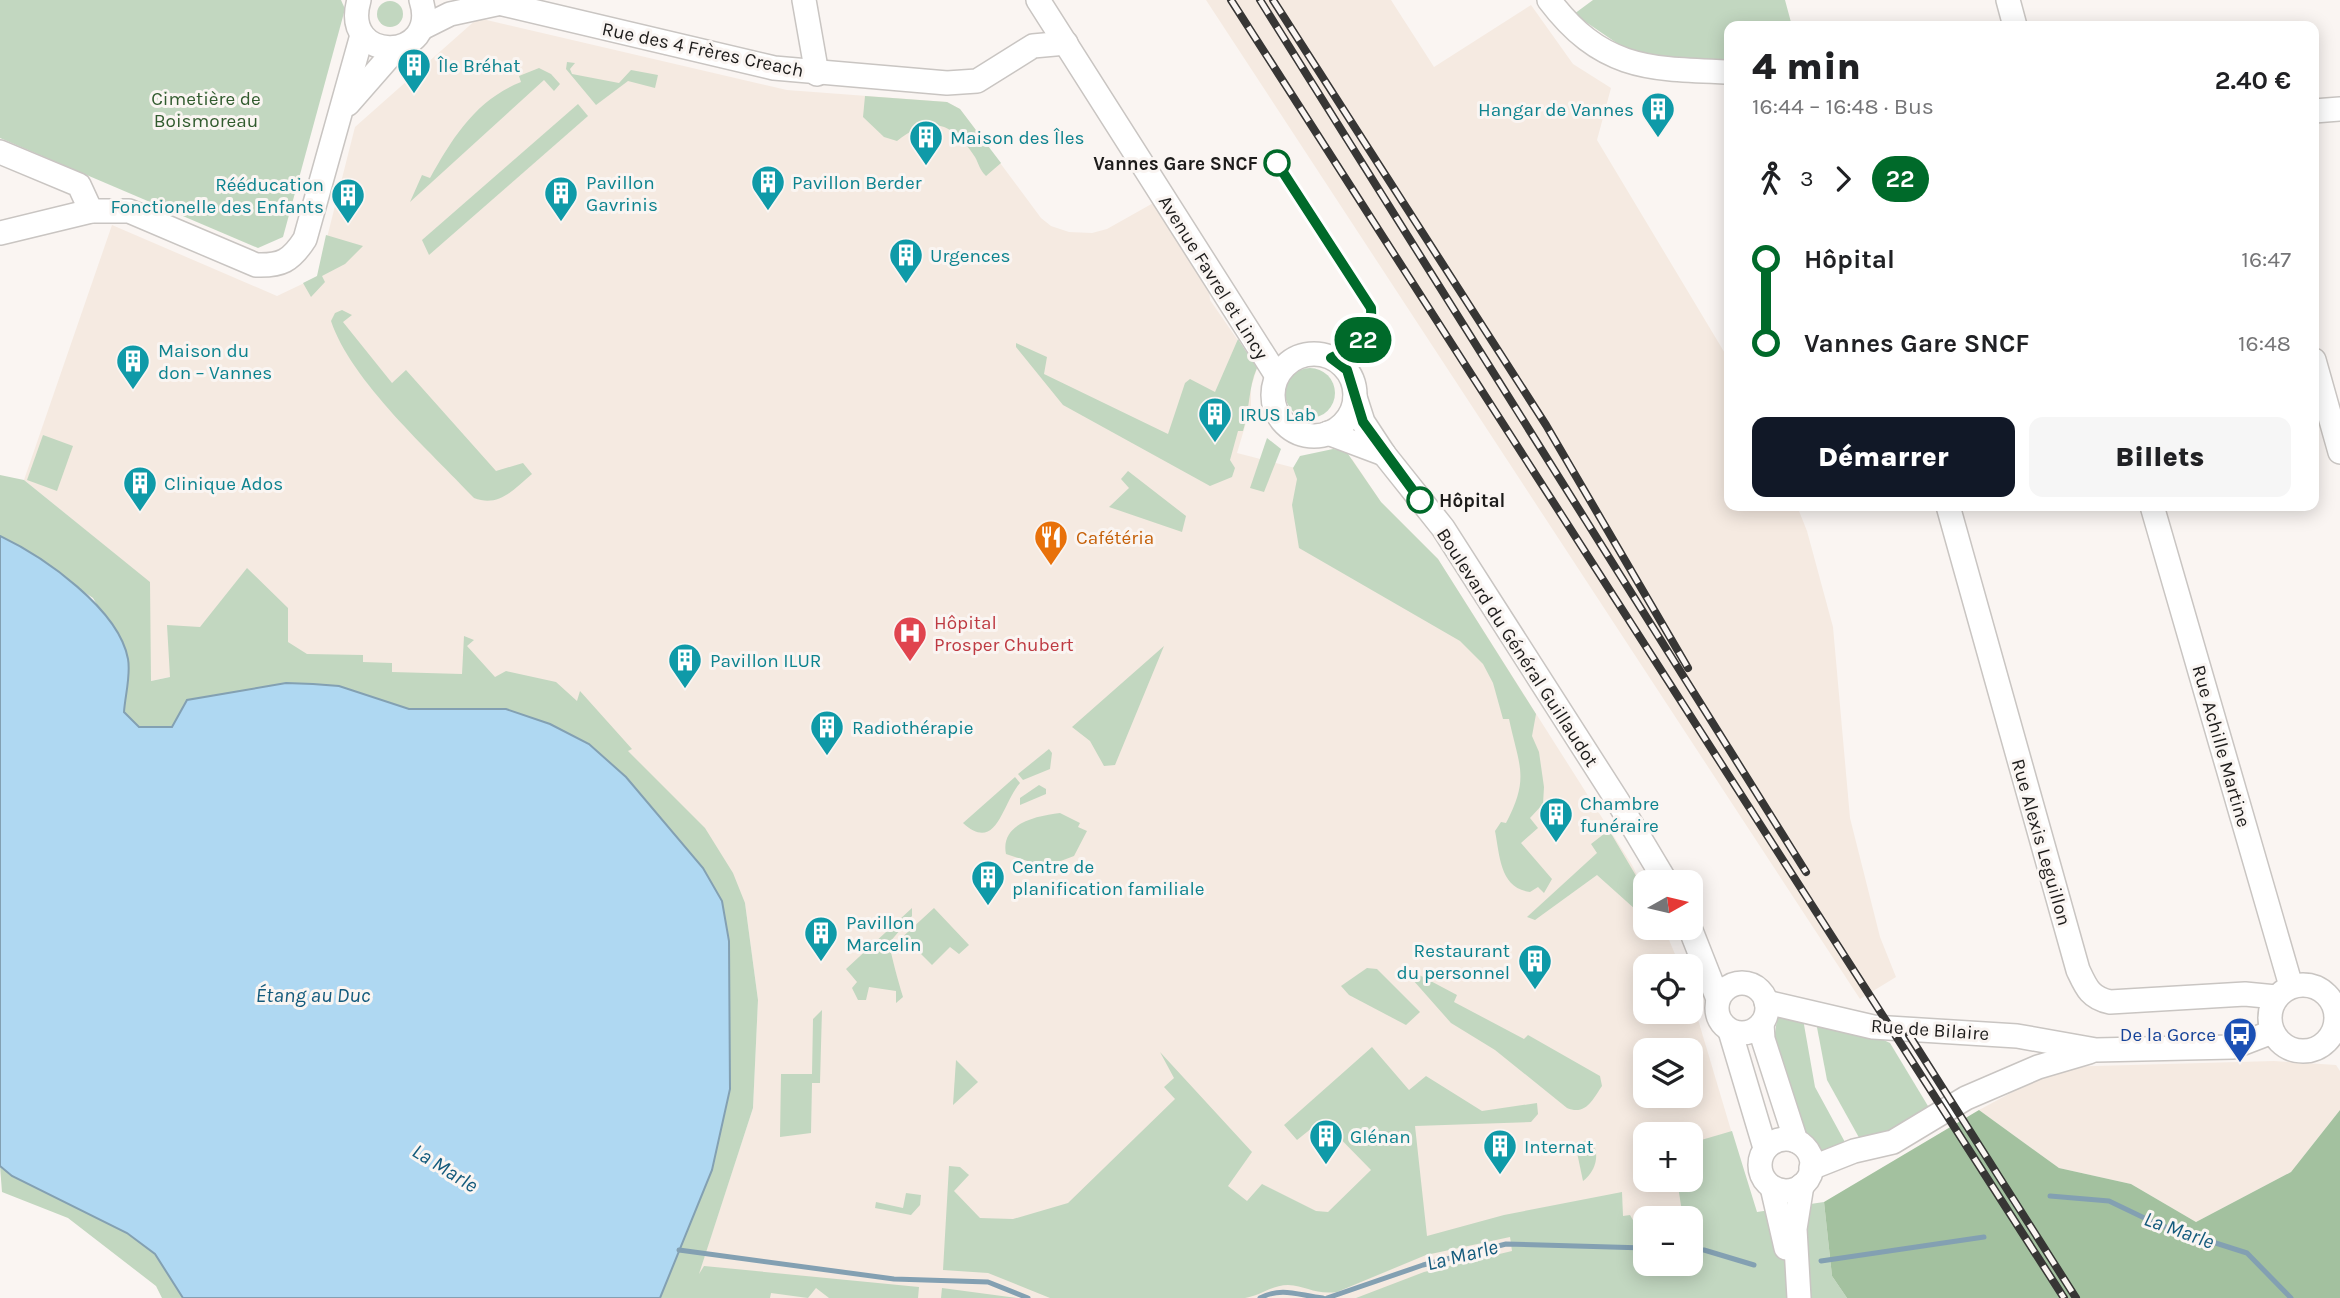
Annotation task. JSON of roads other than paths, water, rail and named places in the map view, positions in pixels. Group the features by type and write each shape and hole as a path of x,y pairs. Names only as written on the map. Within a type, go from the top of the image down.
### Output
{"street":[{"path":"0,233 102,211 129,211 256,265 278,265 294,257 305,239 362,35 356,12 358,0"},
{"path":"421,0 424,10 422,28"},
{"path":"804,0 817,74"},
{"name":"Avenue Favrel et Lincy","path":"1038,0 1277,376"},
{"path":"1549,0 1591,43 1631,63 1654,69 1724,72"},
{"path":"2008,0 2014,21"},
{"name":"Rue des 4 Frères Creach","path":"338,118 397,48 408,44 422,28 450,14 493,2 774,68 817,74 947,83 977,81 1032,46 1066,43"},
{"path":"362,35 377,46 397,48"},
{"path":"2319,111 2340,109"},
{"path":"0,152 79,185 102,211"},
{"path":"1328,433 1347,419 1355,397 1347,370 1326,355 1315,354 1294,359 1277,376 1273,400 1278,416 1286,425 1308,435 1328,433 1384,454"},
{"path":"2319,378 2340,452"},
{"name":"Boulevard du Général Guillaudot","path":"1355,397 1360,415 1384,454 1443,528 1623,810 1658,870"},
{"name":"Rue Alexis Leguillon","path":"1949,511 2078,970 2086,988 2097,999 2109,1002 2284,992"},
{"name":"Rue Achille Martine","path":"2153,511 2284,992"},
{"path":"1697,940 1725,991 1719,1019 1730,1031 1765,1148 1760,1169 1772,1187 1792,1286 1798,1294"},
{"path":"1725,991 1749,984 1757,988 1764,1013 1763,1039 1796,1141 1810,1155 1795,1229 1798,1294"},
{"path":"2306,984 2335,996 2336,1025 2330,1038 2317,1048 2297,1051 2282,1044 2272,1032 2270,1016 2284,992 2306,984"},
{"path":"1730,1031 1747,1033 1764,1013"},
{"name":"Rue de Bilaire","path":"1764,1013 1873,1027 2017,1036 2096,1050 2233,1047 2272,1032"},
{"name":"Rue de Bilaire","path":"1807,1177 1854,1151 1893,1142 1966,1098 2038,1067 2096,1050"},
{"path":"1765,1148 1780,1139 1796,1141"},
{"path":"1772,1187 1787,1191 1807,1177"}],"water":[{"name":"Étang au Duc","path":"0,536 57,571 95,604 110,622 122,640 129,665 124,712 139,727 172,727 187,700 286,683 339,686 409,709 506,709 550,724 589,744 626,777 703,868 722,901 729,941 730,1089 712,1170 660,1298 183,1298 155,1254 127,1233 12,1176 0,1166"}],"waterway":[{"name":"La Marle","path":"2050,1196 2109,1201 2159,1225 2247,1253 2291,1298"},
{"name":"La Marle","path":"1821,1261 1984,1237"},
{"name":"La Marle","path":"1327,1298 1423,1265 1506,1244 1633,1248"},
{"name":"La Marle","path":"679,1250 894,1279 988,1282 1028,1298"},
{"name":"La Marle","path":"1703,1250 1754,1265"},
{"name":"La Marle","path":"1260,1298 1284,1292 1323,1298"}],"railway":[{"path":"1231,0 2064,1298"},
{"path":"1260,0 1806,872"},
{"path":"1273,0 1546,425 1688,668"},
{"path":"1909,1035 2076,1298"}],"place":[{"name":"Île Bréhat","path":"414,95"},
{"name":"Hangar de Vannes","path":"1658,139"},
{"name":"Vannes Gare SNCF","path":"1277,163"},
{"name":"Maison des Îles","path":"926,167"},
{"name":"Pavillon Berder","path":"768,212"},
{"name":"Pavillon Gavrinis","path":"561,223"},
{"name":"Rééducation Fonctionelle des Enfants","path":"348,225"},
{"name":"Urgences","path":"906,285"},
{"name":"Maison du don – Vannes","path":"133,391"},
{"name":"IRUS Lab","path":"1215,444"},
{"name":"Hôpital","path":"1420,500"},
{"name":"Clinique Ados","path":"140,513"},
{"name":"Cafétéria","path":"1051,567"},
{"name":"Hôpital Prosper Chubert","path":"910,663"},
{"name":"Pavillon ILUR","path":"685,690"},
{"name":"Radiothérapie","path":"827,757"},
{"name":"Chambre funéraire","path":"1556,844"},
{"name":"Centre de planification familiale","path":"988,907"},
{"name":"Pavillon Marcelin","path":"821,963"},
{"name":"Restaurant du personnel","path":"1535,991"},
{"name":"De la Gorce","path":"2240,1064"},
{"name":"Glénan","path":"1326,1166"},
{"name":"Internat","path":"1500,1176"}],"park label":[{"name":"Cimetière de Boismoreau","path":"206,109"}]}
